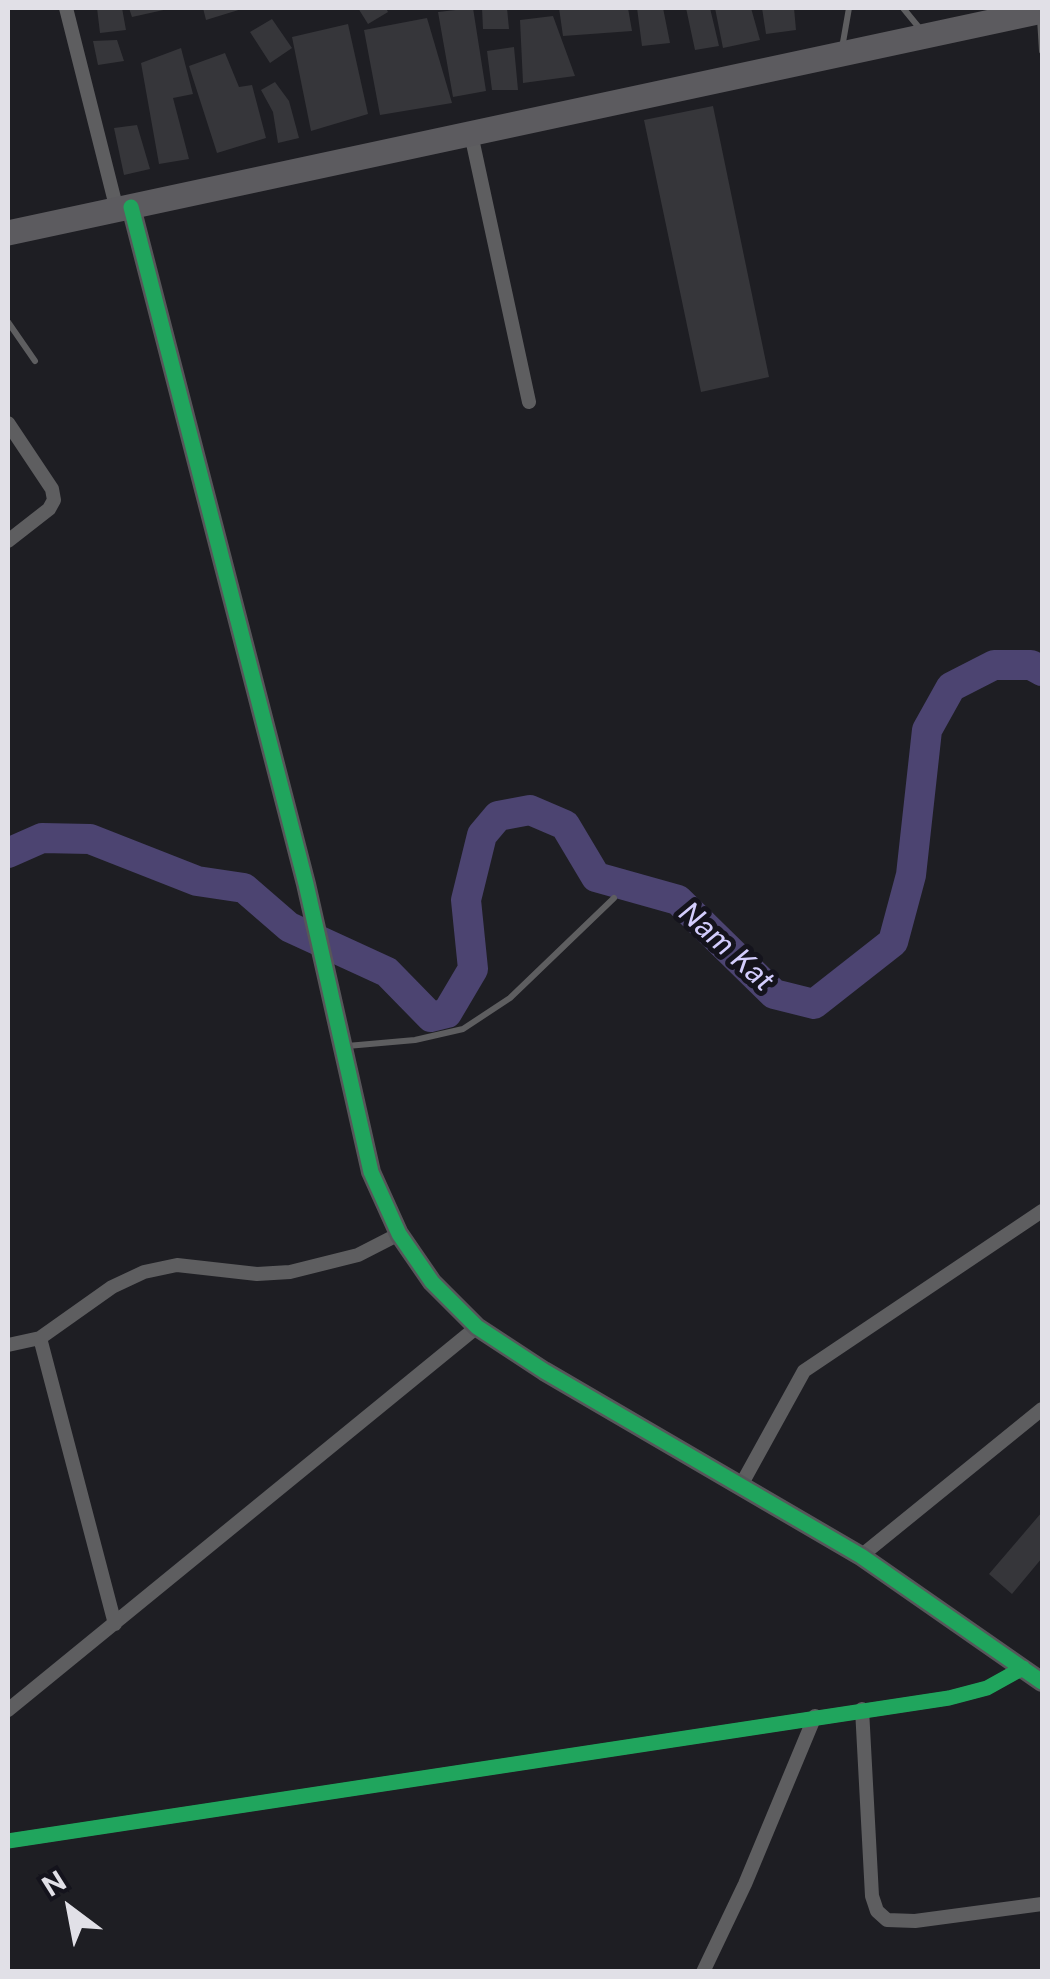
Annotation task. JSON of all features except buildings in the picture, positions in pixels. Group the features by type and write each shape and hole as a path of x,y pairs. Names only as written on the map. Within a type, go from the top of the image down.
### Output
{"highway":[{"path":"8,233 1041,10"}],"street":[{"path":"66,8 124,208 306,884 370,1172 399,1234 432,1282 477,1326 861,1556 1042,1682"},
{"path":"471,134 529,402"},
{"path":"8,424 52,488 54,500 49,509 8,541"},
{"path":"740,1487 793,1386 818,1358 1042,1211"},
{"path":"8,1345 40,1338 112,1287 144,1272 177,1266 256,1274 290,1272 358,1255 399,1234"},
{"path":"8,1710 477,1326"},
{"path":"40,1338 116,1624"},
{"path":"861,1556 1042,1410"},
{"path":"8,1841 949,1698 987,1688 1022,1668"},
{"path":"862,1710 872,1896 877,1911 886,1920 914,1921 1042,1904"},
{"path":"702,1972 745,1884 815,1716"}],"lane":[{"path":"841,54 850,8"},
{"path":"903,8 926,36"},
{"path":"1041,10 1042,51"},
{"path":"8,322 34,362"},
{"path":"341,1047 427,1038 464,1029 510,998 614,898"}],"waterway":[{"name":"Nam Kat","path":"8,853 42,838 90,839 197,881 244,888 289,927 387,972 431,1017 447,1013 473,969 466,900 482,835 498,816 530,810 565,825 596,877 678,900 774,994 814,1004 893,942 911,875 927,730 951,687 994,665 1031,665 1042,671"}],"cycle path":[{"path":"131,207 306,884 371,1172 399,1234 432,1282 477,1327 544,1371 861,1556 1042,1682"},
{"path":"8,1841 949,1698 987,1688 1023,1668"}]}
